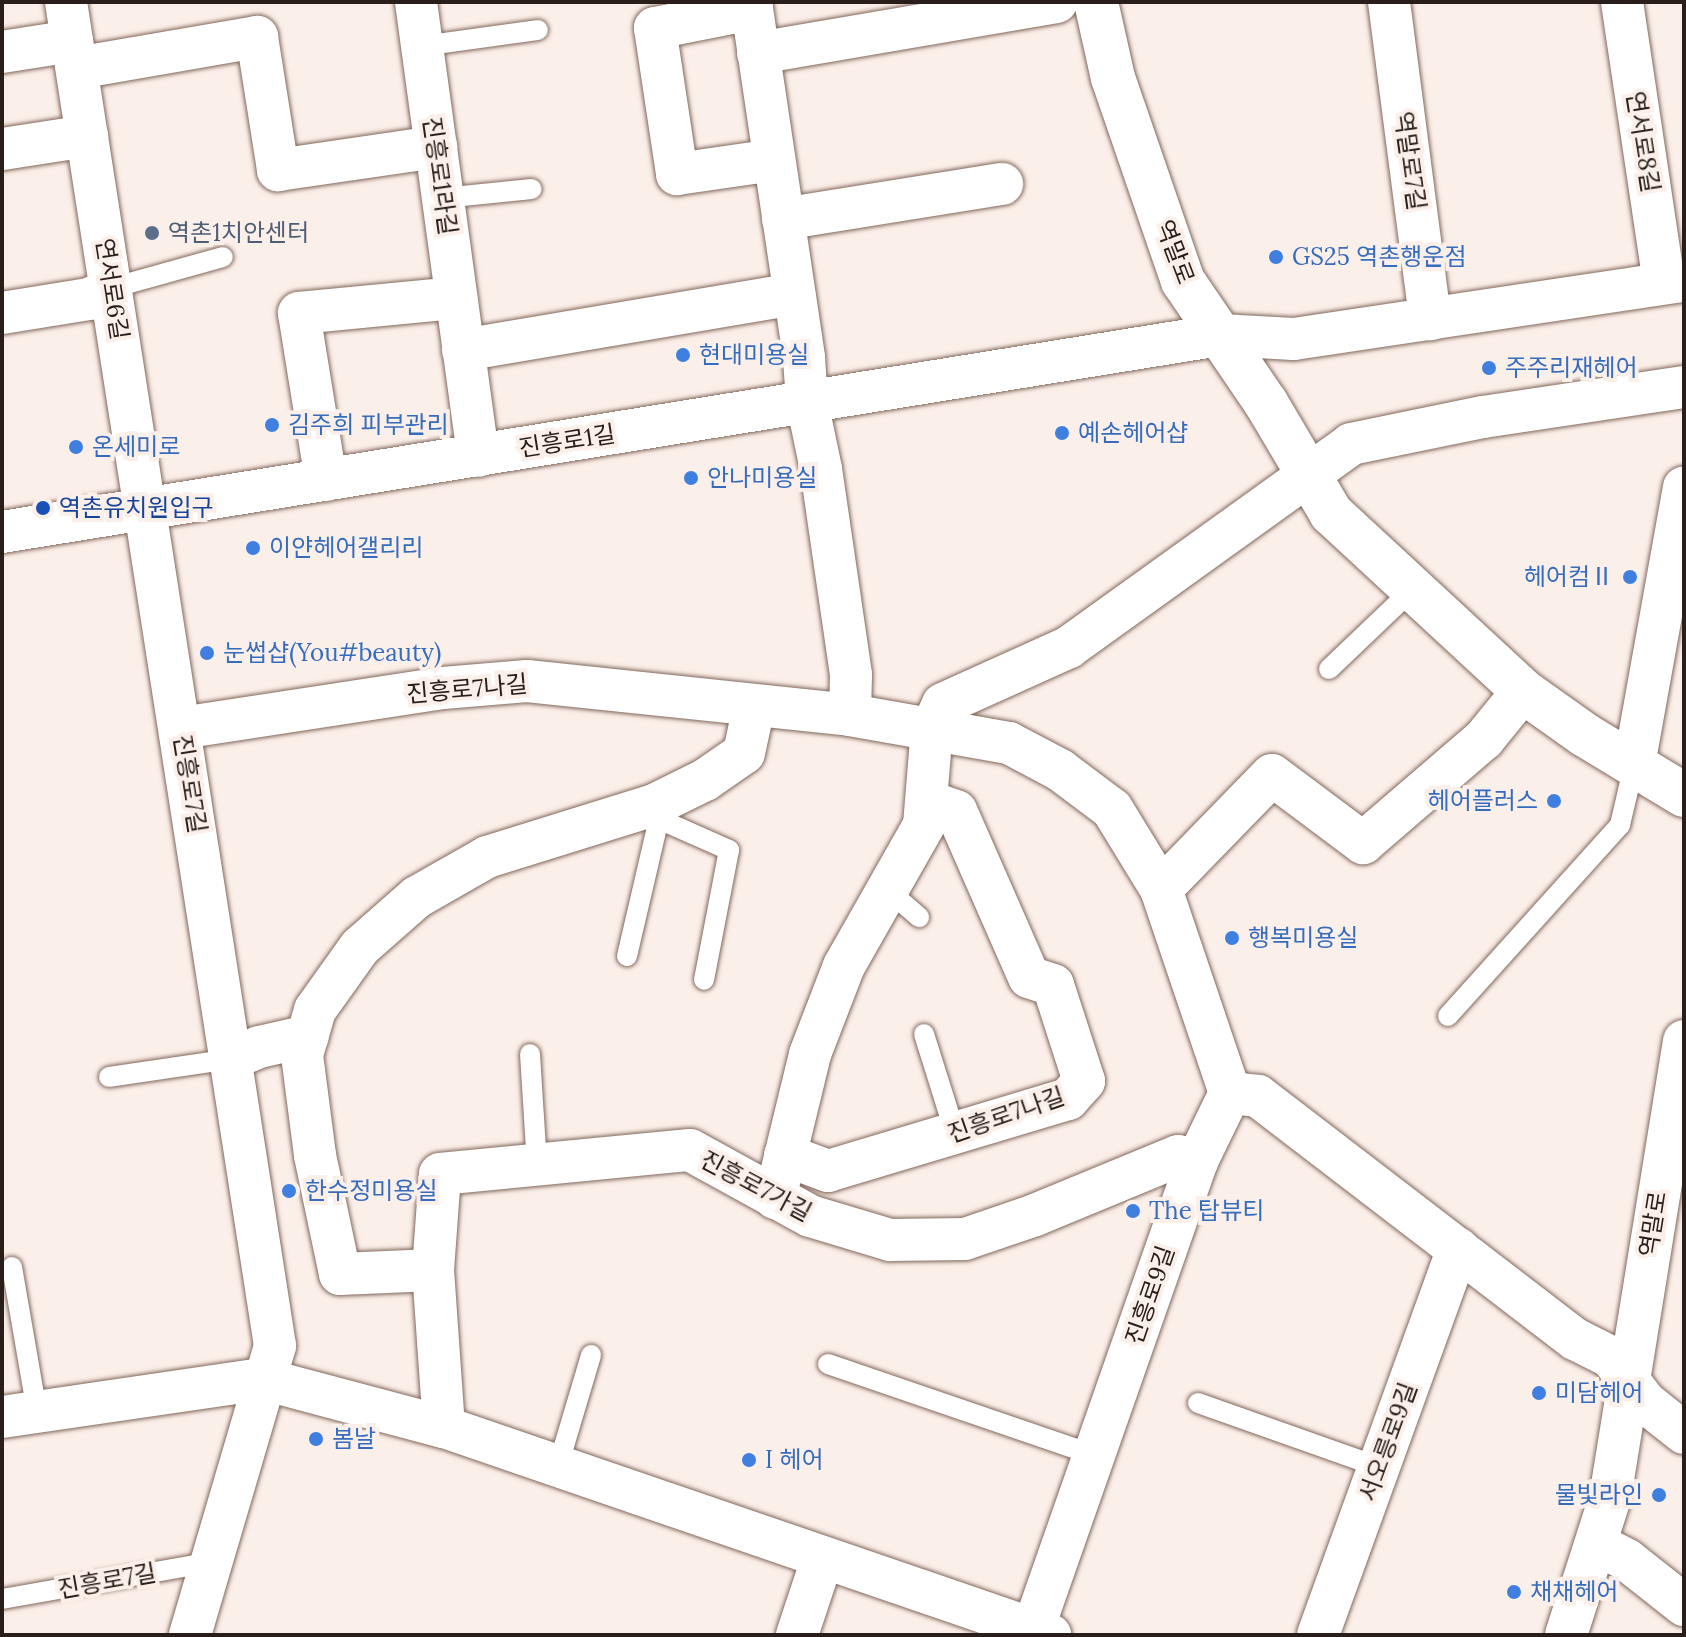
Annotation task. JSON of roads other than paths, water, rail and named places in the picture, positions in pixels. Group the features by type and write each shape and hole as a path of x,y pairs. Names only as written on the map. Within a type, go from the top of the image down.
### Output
{"street":[{"name":"진흥로1라길","path":"416,2 478,456"},
{"path":"758,53 1057,2"},
{"name":"역말로","path":"1096,2 1113,78 1183,281 1331,513 1523,691 1684,795"},
{"name":"역말로7길","path":"1389,2 1430,319"},
{"name":"연서로8길","path":"1622,2 1674,282"},
{"path":"774,160 677,174 655,28 751,5 794,294 807,402 821,469 851,675 850,715"},
{"path":"2,52 72,37 257,37 278,170 436,147"},
{"name":"연서로6길","path":"72,37 148,509"},
{"path":"2,149 87,136"},
{"path":"783,219 1002,184"},
{"path":"1220,335 1294,339 1674,282"},
{"path":"2,313 89,299 112,288"},
{"path":"463,350 794,294"},
{"path":"326,480 299,313 456,298"},
{"name":"진흥로1길","path":"2,532 1220,335"},
{"path":"775,1198 810,1054 844,966 904,904 924,825 932,727 943,704 1069,647 1351,444 1483,417 1684,387"},
{"path":"1634,765 1684,487"},
{"name":"진흥로7길","path":"148,509 275,1346 190,1635"},
{"name":"진흥로7나길","path":"181,728 443,688 527,681 850,715 932,727 1009,743 1060,770 1112,809 1161,889 1230,1093"},
{"path":"1161,889 1272,775 1363,843 1484,739 1523,691"},
{"path":"433,1270 340,1274 313,1141 302,1055 315,1010 360,947 417,897 487,857 654,805 705,780 744,753 754,706"},
{"name":"진흥로7나길","path":"785,1155 828,1171 1068,1099 1084,1081 1053,985 1029,977 956,811 927,801"},
{"path":"231,1059 259,1047 308,1036"},
{"name":"역말로","path":"1628,1378 1666,1262 1682,1061"},
{"path":"1230,1093 1258,1096 1575,1339 1611,1357 1645,1402 1684,1433"},
{"name":"진흥로9길","path":"1038,1633 1094,1455 1197,1161 1230,1093"},
{"name":"진흥로7가길","path":"444,1427 433,1270 440,1174 690,1150 810,1216 890,1240 965,1239 1035,1215 1178,1156 1197,1161"},
{"name":"서오릉로9길","path":"1318,1635 1458,1249"},
{"path":"1566,1635 1610,1498 1628,1378"},
{"path":"20,1414 263,1379 444,1427 1038,1633"},
{"path":"1596,1544 1627,1560 1684,1605"},
{"path":"797,1635 823,1557"}],"lane":[{"path":"422,46 538,30"},
{"path":"443,198 532,189"},
{"path":"112,288 223,257"},
{"path":"1329,669 1413,589"},
{"path":"1448,1016 1620,825 1634,765"},
{"path":"627,956 657,827 654,805"},
{"path":"654,805 668,823 729,850 704,980"},
{"path":"924,1034 955,1133"},
{"path":"530,1054 537,1165"},
{"path":"109,1077 231,1059"},
{"path":"12,1267 20,1414"},
{"path":"558,1466 591,1355"},
{"path":"828,1364 1094,1455"},
{"path":"1198,1403 1379,1467"},
{"name":"진흥로7길","path":"2,1599 212,1562"}],"place":[{"name":"역촌1치안센터","path":"152,233"},
{"name":"GS25 역촌행운점","path":"1276,257"},
{"name":"현대미용실","path":"683,355"},
{"name":"주주리재헤어","path":"1489,368"},
{"name":"김주희 피부관리","path":"272,425"},
{"name":"예손헤어샵","path":"1062,433"},
{"name":"온세미로","path":"76,447"},
{"name":"안나미용실","path":"691,478"},
{"name":"역촌유치원입구","path":"43,508"},
{"name":"이얀헤어갤리리","path":"253,548"},
{"name":"헤어컴Ⅱ","path":"1630,577"},
{"name":"눈썹샵(You#beauty)","path":"207,653"},
{"name":"헤어플러스","path":"1554,801"},
{"name":"행복미용실","path":"1232,938"},
{"name":"한수정미용실","path":"289,1191"},
{"name":"The 탑뷰티","path":"1133,1211"},
{"name":"미담헤어","path":"1539,1393"},
{"name":"봄날","path":"316,1439"},
{"name":"I 헤어","path":"749,1460"},
{"name":"물빛라인","path":"1659,1495"},
{"name":"채채헤어","path":"1514,1592"}]}
